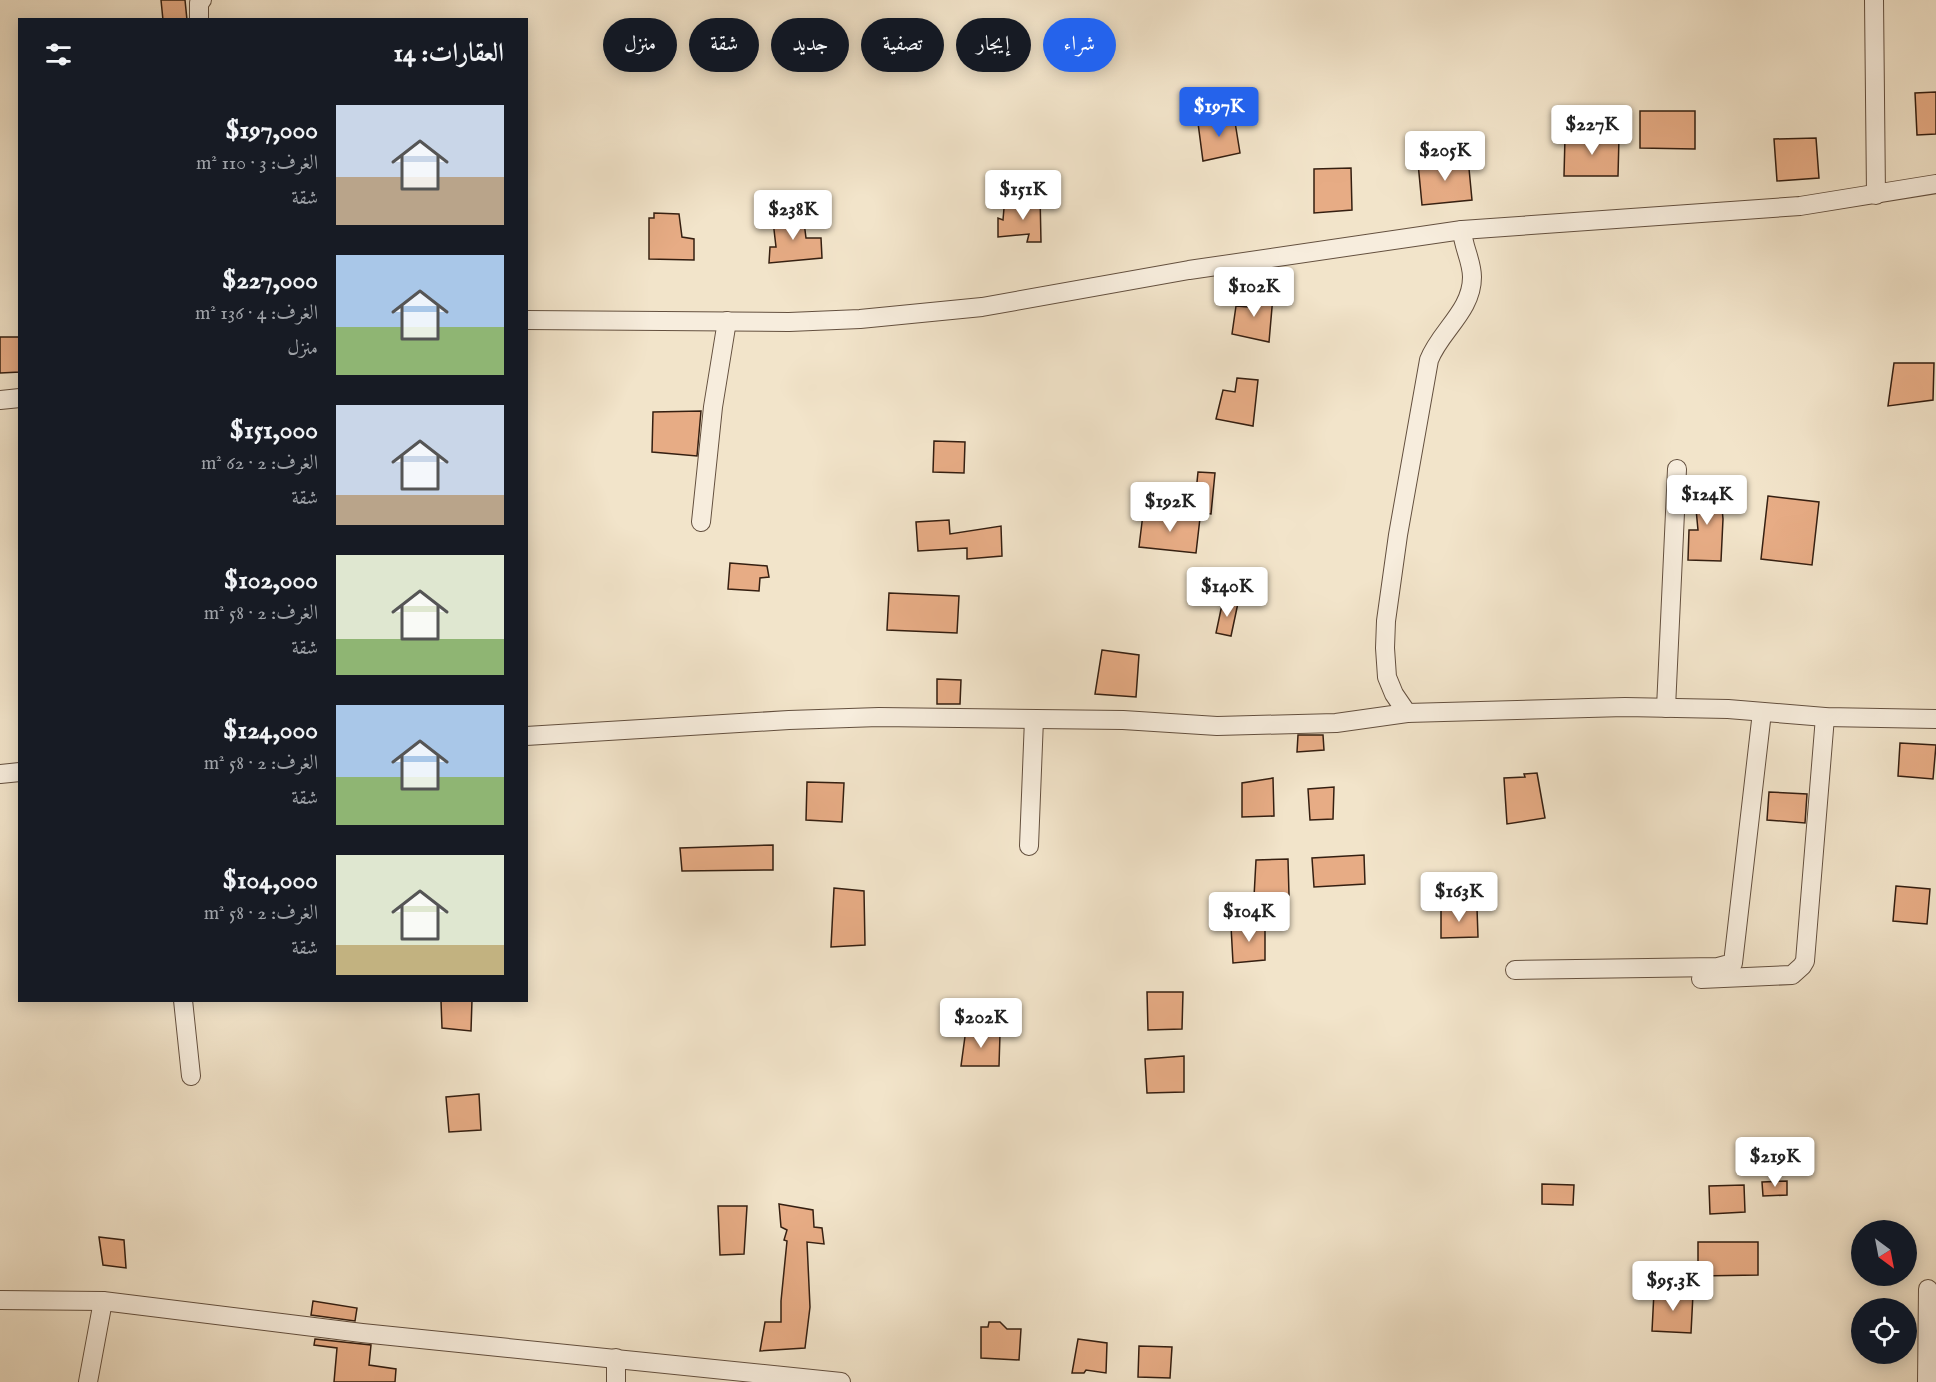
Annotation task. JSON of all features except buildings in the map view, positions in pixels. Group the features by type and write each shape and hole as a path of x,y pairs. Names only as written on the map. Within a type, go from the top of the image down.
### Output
{"street":[{"path":"1874,0 1876,195"},
{"path":"528,320 860,319 982,307 1200,268 1462,231 1800,206 1936,184"},
{"path":"1407,713 1394,694 1387,677 1384,648 1388,594 1429,360 1433,348 1464,308 1471,290 1470,263 1462,231"},
{"path":"701,522 713,407 727,321"},
{"path":"0,400 18,398"},
{"path":"1666,708 1677,469"},
{"path":"528,736 789,720 879,717 1253,726 1336,723 1407,713 1520,709 1666,708 1826,717 1936,719"},
{"path":"1515,970 1718,967 1733,963 1762,712"},
{"path":"1623,980 1792,975 1802,966 1805,961 1826,717"},
{"path":"1029,846 1034,719"},
{"path":"0,774 18,772"},
{"path":"183,1002 191,1076"},
{"path":"1927,1382 1928,1289"},
{"path":"0,1300 103,1301 327,1329 841,1382"},
{"path":"88,1382 103,1301"},
{"path":"616,1359 616,1382"}]}
